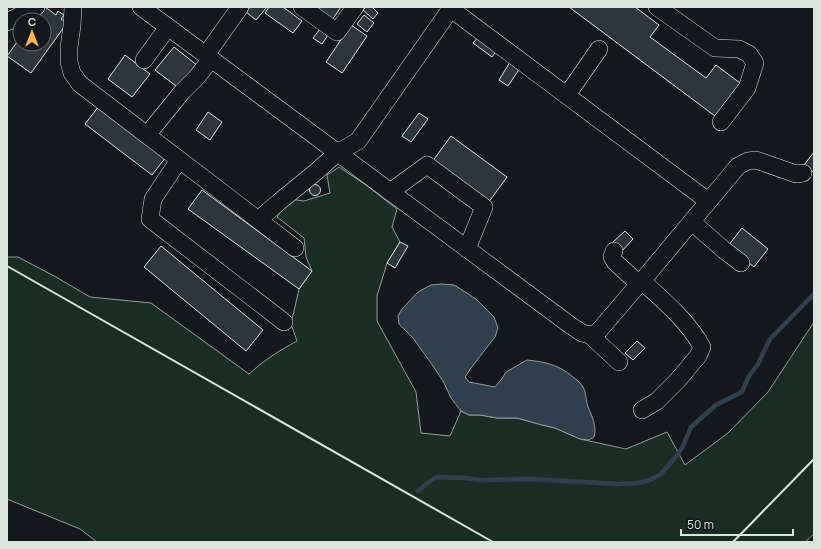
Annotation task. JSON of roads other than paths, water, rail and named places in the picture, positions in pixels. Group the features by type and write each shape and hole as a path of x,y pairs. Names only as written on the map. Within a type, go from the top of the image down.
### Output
{"lane":[{"path":"7,22 36,7"},
{"path":"72,7 69,62 72,73 80,84 295,248"},
{"path":"141,7 570,325 582,333 590,335 619,362"},
{"path":"147,135 182,92 197,77 240,7"},
{"path":"302,7 337,32 355,7"},
{"path":"657,7 714,48 739,49 748,54 755,63 747,88 721,122"},
{"path":"258,220 337,153 358,141 452,8 708,201"},
{"path":"144,60 168,27"},
{"path":"567,95 599,49"},
{"path":"179,160 153,199 150,219 284,322"},
{"path":"590,335 597,333 641,283 738,166 748,161 756,160 796,174 803,173"},
{"path":"390,192 427,165 484,207 467,249"},
{"path":"692,222 741,263"},
{"path":"614,251 612,257 615,262 669,306 696,336 702,346 698,356 678,380 657,401 642,410"}],"water":[{"path":"431,285 454,285 477,300 494,317 498,328 495,337 465,377 469,382 495,387 506,372 527,360 546,363 557,367 575,378 583,387 594,425 594,437 589,440 580,439 555,428 517,418 497,418 469,415 461,411 451,398 443,381 433,366 413,338 399,324 398,316 402,309 418,292"}],"waterway":[{"path":"418,491 437,477 480,480 532,479 617,484 638,483 650,480 661,474 678,454 691,427 716,405 742,392 749,376 758,364 770,339 814,294"}]}
